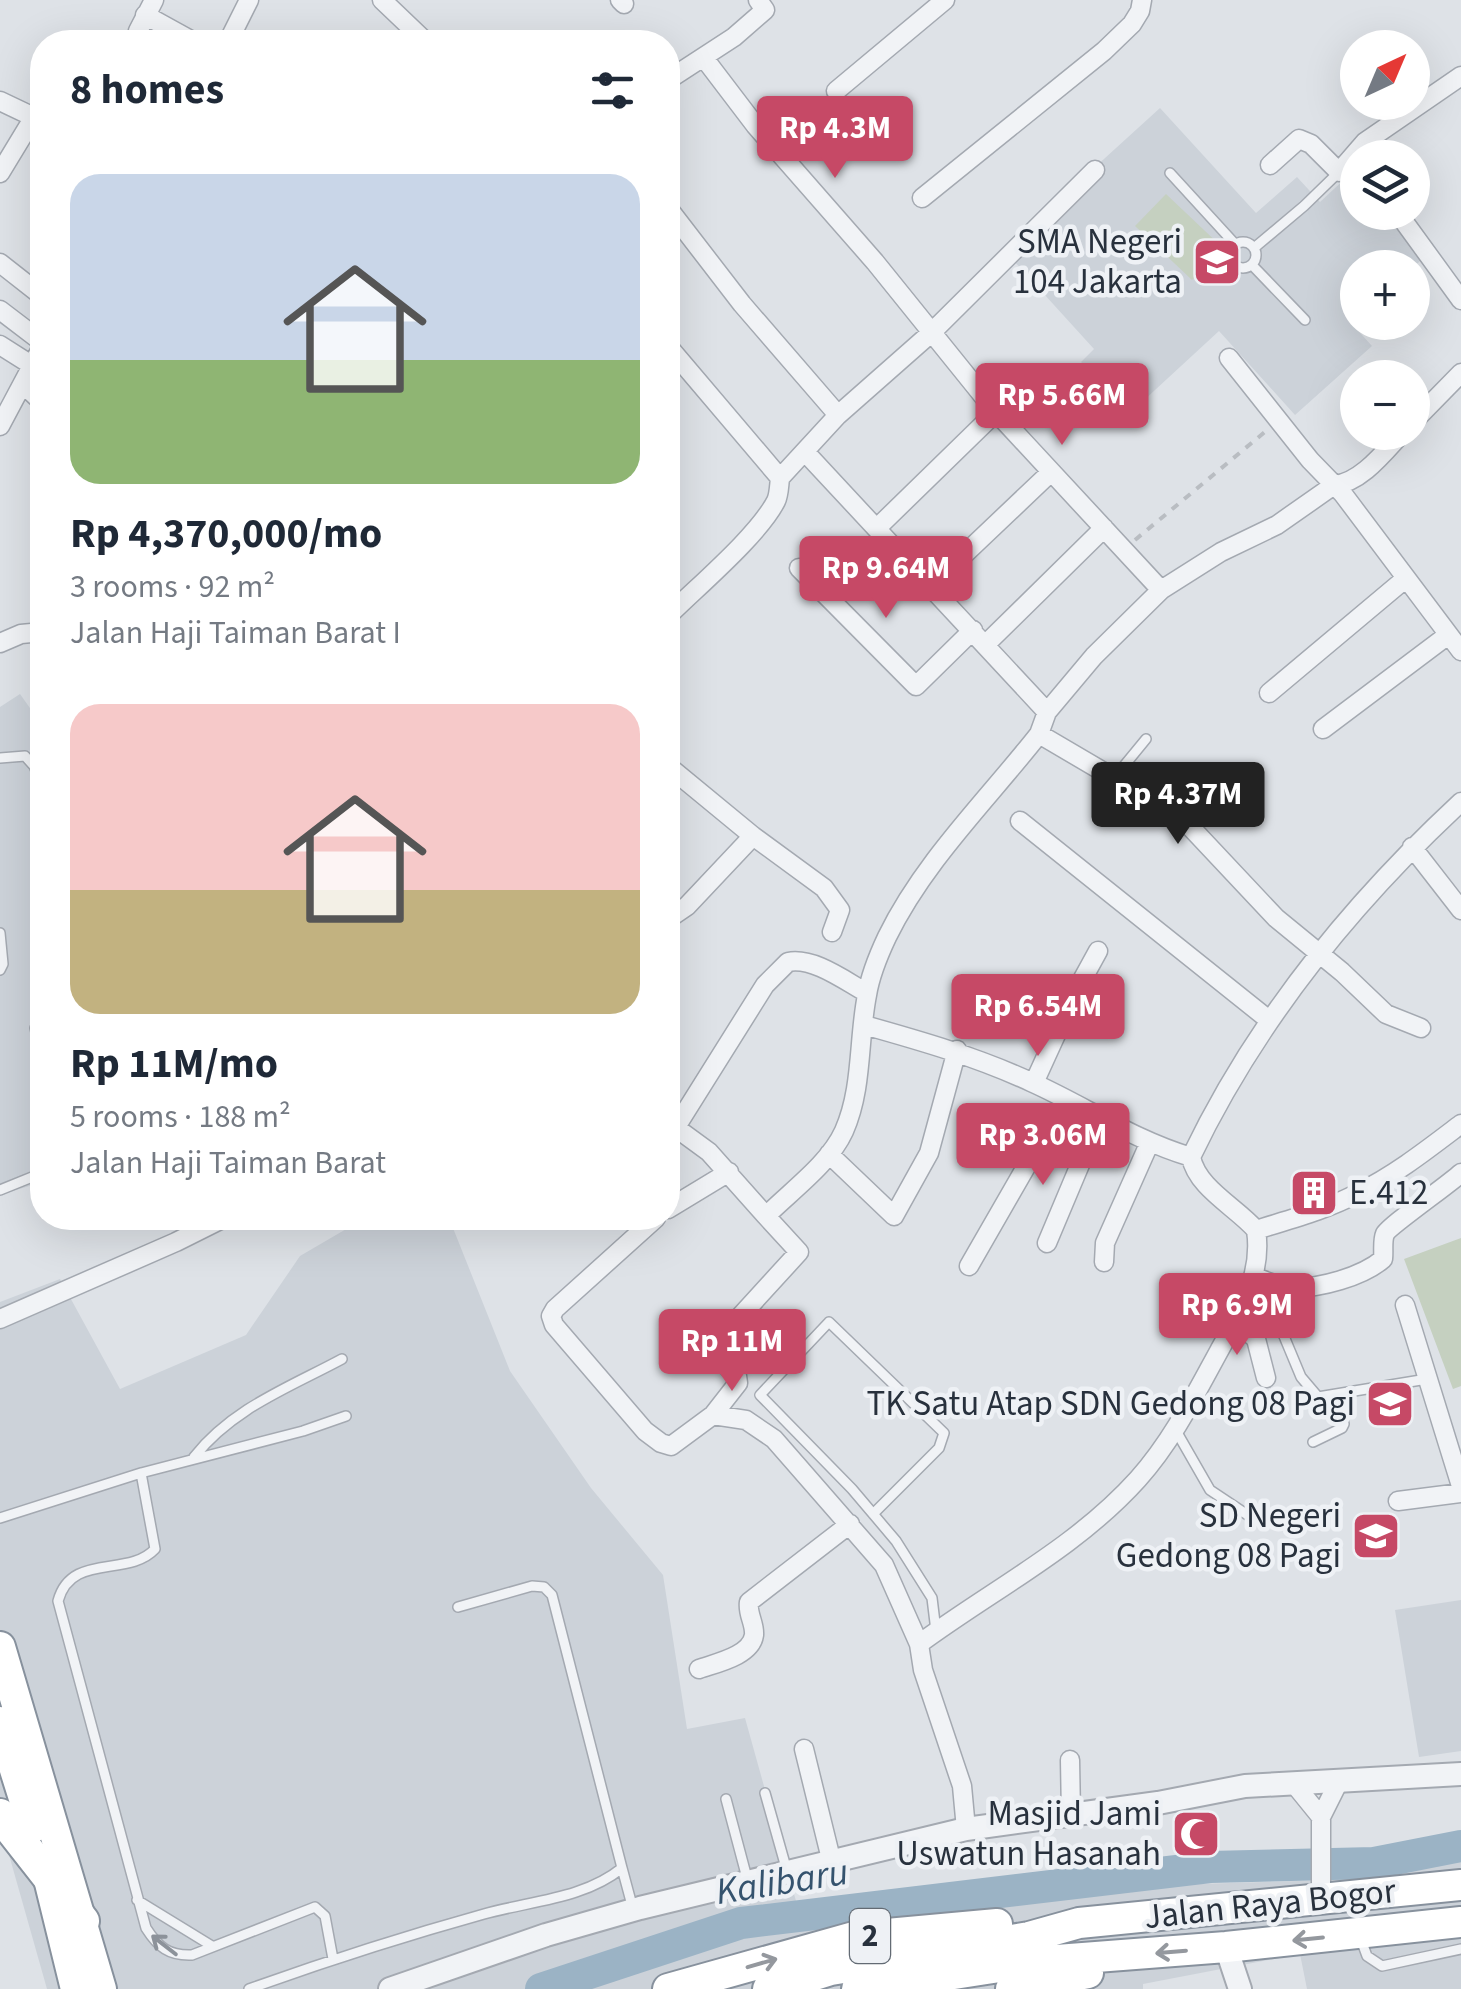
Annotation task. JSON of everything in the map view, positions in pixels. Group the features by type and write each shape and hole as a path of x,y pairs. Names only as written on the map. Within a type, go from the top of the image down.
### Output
{"highway":[{"path":"0,1647 77,1929 101,1989"},
{"path":"0,1722 49,1878"},
{"path":"0,1815 49,1878 77,1929 76,1989"},
{"name":"Jalan Raya Bogor","path":"668,1989 854,1937 1052,1920 1079,1923 1320,1885 1461,1885"},
{"name":"Jalan Raya Bogor","path":"857,1989 1116,1957 1461,1922"},
{"name":"Jalan Raya Bogor","path":"1011,1989 1039,1968 1079,1923"},
{"name":"Jalan Raya Bogor","path":"768,1989 831,1970 1039,1968"}],"street":[{"path":"234,30 249,0"},
{"path":"382,0 413,30"},
{"path":"836,91 945,0"},
{"path":"922,198 1104,51 1132,24 1142,0"},
{"path":"680,73 704,58 762,5"},
{"path":"150,8 178,30"},
{"path":"704,58 755,125 875,262 996,412 1161,590"},
{"path":"1369,140 1454,82 1461,103"},
{"path":"0,101 30,115"},
{"path":"0,173 30,130"},
{"path":"1270,165 1300,139 1340,164"},
{"path":"680,604 759,523 777,500 780,478 838,415 931,333 1095,170"},
{"path":"680,224 742,304 838,415"},
{"path":"1409,230 1461,300"},
{"path":"0,263 30,287"},
{"path":"0,310 30,335"},
{"path":"0,345 30,364"},
{"path":"1228,358 1334,485 1461,651"},
{"path":"680,360 780,478"},
{"path":"0,426 30,372"},
{"path":"1430,405 1461,373"},
{"path":"24,385 30,391"},
{"path":"878,527 996,412"},
{"path":"766,1216 829,1154 843,1134 852,1107 867,993 886,938 944,851 1040,734 1047,712 1094,656 1161,590 1221,552 1277,524 1334,485 1345,483 1386,450"},
{"path":"806,453 1047,712"},
{"path":"932,586 1051,472"},
{"path":"799,568 916,686 979,637 1104,528"},
{"path":"1269,693 1405,579"},
{"path":"0,643 30,633"},
{"path":"1323,728 1448,635"},
{"path":"1040,734 1182,818 1276,918 1320,952 1386,1014 1421,1028"},
{"path":"680,776 752,836 824,888 837,902 840,918 832,932"},
{"path":"919,1644 1045,1560 1105,1510 1138,1480 1175,1429 1236,1320 1250,1286 1259,1247 1256,1230 1201,1178 1193,1169 1191,1157 1269,1020 1320,952 1412,847 1461,802"},
{"path":"1020,821 1269,1020"},
{"path":"680,912 752,836"},
{"path":"1412,847 1461,910"},
{"path":"1034,1083 1067,1008 1098,951"},
{"path":"680,1112 781,966 800,960 867,993"},
{"path":"864,1025 958,1050 1034,1083 1149,1144 1191,1157"},
{"path":"829,1154 894,1216 929,1153 958,1050"},
{"path":"969,1266 1065,1099"},
{"path":"1046,1243 1100,1117"},
{"path":"1256,1230 1311,1214 1359,1193 1415,1159 1461,1124"},
{"path":"643,1230 551,1316 554,1325 645,1431 671,1446 712,1415 738,1383 737,1376 713,1348 799,1252 728,1172 680,1131"},
{"path":"1104,1262 1105,1243 1149,1144"},
{"path":"680,1202 728,1172"},
{"path":"1250,1286 1290,1288 1331,1282 1373,1266 1383,1258 1384,1240 1390,1229 1442,1192 1461,1173"},
{"path":"0,1319 200,1230"},
{"path":"1405,1305 1461,1486"},
{"path":"1236,1320 1256,1339 1266,1378"},
{"path":"712,1415 746,1420 774,1438 890,1575 919,1644 923,1670 962,1786 966,1829"},
{"path":"1398,1502 1461,1494"},
{"path":"699,1669 736,1656 749,1646 754,1630 747,1609 749,1602 850,1524"},
{"path":"804,1749 832,1863"},
{"path":"1070,1760 1071,1814"},
{"path":"390,1989 634,1910 966,1829 1158,1803 1245,1786 1461,1774"},
{"path":"1320,1885 1320,1825 1338,1783"},
{"path":"1295,1785 1320,1825"},
{"path":"1226,1947 1240,1989"}],"lane":[{"path":"1170,172 1235,244"},
{"path":"1254,248 1340,177"},
{"path":"1244,242 1254,248 1256,259 1252,265 1242,268 1232,262 1230,251 1235,244 1244,242"},
{"path":"1252,265 1305,320"},
{"path":"1114,778 1146,739"},
{"path":"0,758 25,756 30,762"},
{"path":"0,932 0,970"},
{"path":"0,1190 30,1178"},
{"path":"1250,1286 1276,1317 1309,1389 1318,1396 1428,1379"},
{"path":"873,1514 938,1448 944,1433 828,1322 760,1395 873,1514 905,1554 932,1598 936,1631"},
{"path":"193,1459 216,1432 244,1409 342,1359"},
{"path":"1312,1442 1344,1424 1336,1394"},
{"path":"0,1518 141,1473 346,1416"},
{"path":"1175,1429 1210,1490 1249,1516"},
{"path":"141,1473 154,1549 142,1559 77,1574 63,1588 58,1601 146,1928 166,1951 178,1956 192,1955 316,1907 325,1916 334,1959"},
{"path":"458,1607 532,1586 544,1587 552,1595 634,1910"},
{"path":"765,1793 788,1874"},
{"path":"726,1799 748,1881"},
{"path":"249,1989 487,1913 590,1888 622,1868"},
{"path":"137,1900 212,1946"},
{"path":"1358,1934 1367,1956 1382,1966 1461,1949"}],"path":[{"path":"1123,549 1278,420"}],"shaded area":[{"name":"SMA Negeri 104 Jakarta","path":"1160,108 1256,213 1297,177 1320,202 1340,183 1340,230 1401,230 1419,250 1340,250 1340,340 1367,340 1372,346 1356,360 1340,360 1340,375 1295,415 1219,331 1129,414 1081,362 1094,349 1004,250"},
{"path":"20,694 30,708 30,1186 0,1195 0,707"},
{"path":"344,1230 454,1230 510,1371 591,1488 663,1575 687,1729 745,1718 801,1919 988,1890 1334,1880 1461,1851 1461,1989 1307,1989 1300,1954 1143,1984 1143,1989 47,1989 0,1823 0,1302 60,1279 120,1389 246,1335 300,1256"},
{"path":"1461,1600 1461,1751 1419,1757 1395,1610"}],"green space":[{"path":"1166,194 1223,248 1192,280 1135,226"},
{"path":"1461,1238 1461,1386 1453,1389 1404,1259"}],"waterway":[{"name":"Kalibaru","path":"541,1989 741,1923 1210,1867 1374,1863 1461,1846"}],"place":[{"name":"SMA Negeri 104 Jakarta","path":"1217,262"},
{"name":"E.412","path":"1314,1193"},
{"name":"TK Satu Atap SDN Gedong 08 Pagi","path":"1390,1404"},
{"name":"SD Negeri Gedong 08 Pagi","path":"1376,1536"},
{"name":"Masjid Jami Uswatun Hasanah","path":"1196,1834"}]}
